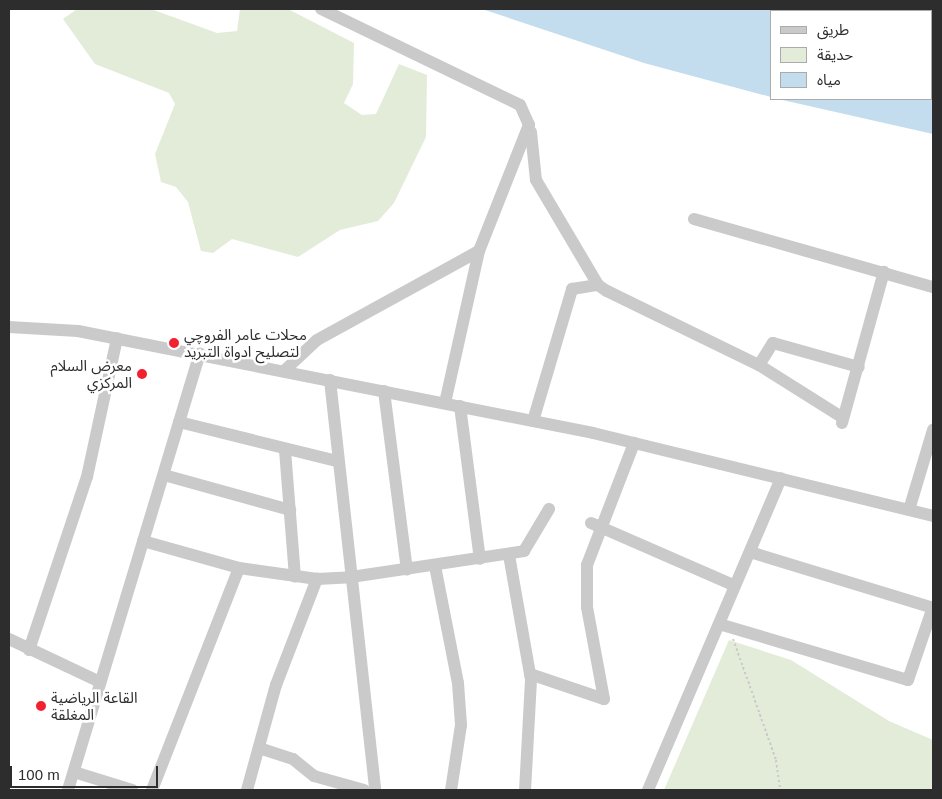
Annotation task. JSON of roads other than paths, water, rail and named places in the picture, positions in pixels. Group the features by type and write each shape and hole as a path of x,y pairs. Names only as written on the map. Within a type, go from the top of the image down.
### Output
{"street":[{"path":"321,9 520,105 529,125 536,180 598,284 759,365 842,420 859,367 884,272"},
{"path":"445,403 479,251 529,125"},
{"path":"694,219 933,287"},
{"path":"284,371 317,340 479,251"},
{"path":"533,421 572,289 598,284"},
{"path":"9,327 78,330 460,406 634,443 933,516"},
{"path":"29,650 87,477 118,338"},
{"path":"759,365 773,343 859,367"},
{"path":"68,790 200,354"},
{"path":"330,380 337,461 375,790"},
{"path":"384,391 406,570"},
{"path":"460,406 480,559"},
{"path":"180,422 285,450 337,461"},
{"path":"909,510 933,430"},
{"path":"530,674 604,699 587,607 588,565 596,525 634,443"},
{"path":"285,450 295,577"},
{"path":"164,475 290,510"},
{"path":"648,790 724,626 735,586 781,478"},
{"path":"143,541 239,568 317,579 351,577 510,555 524,551 549,509"},
{"path":"596,525 735,586"},
{"path":"724,626 908,680 933,607 750,552"},
{"path":"510,555 530,674 525,790"},
{"path":"435,566 458,682 461,725 451,790"},
{"path":"152,790 239,568"},
{"path":"247,790 276,685 317,579"},
{"path":"9,639 100,682"},
{"path":"259,748 293,759 314,776 364,790"},
{"path":"74,772 132,790"}],"water":[{"path":"482,9 933,9 933,134 782,100 932,100 932,10 770,10 770,97 644,63"}],"place":[{"name":"محلات عامر الفروچي لتصليح ادواة التبريد","path":"174,343"},
{"name":"معرض السلام المركزي","path":"142,374"},
{"name":"القاعة الرياضية المغلقة","path":"41,706"}]}
